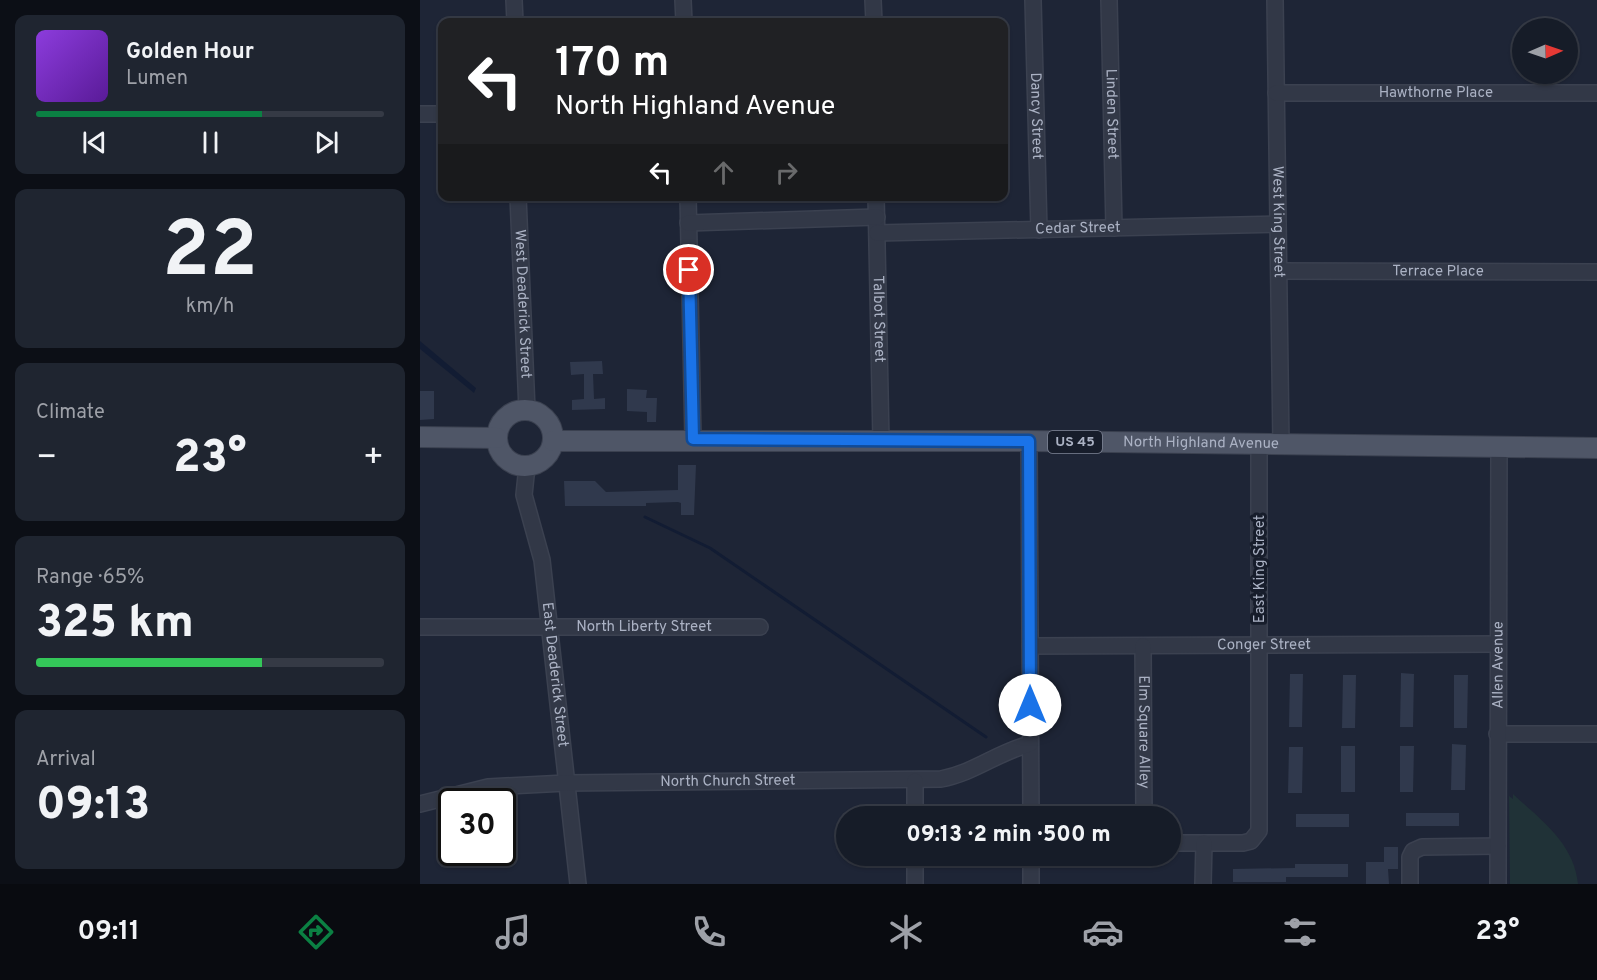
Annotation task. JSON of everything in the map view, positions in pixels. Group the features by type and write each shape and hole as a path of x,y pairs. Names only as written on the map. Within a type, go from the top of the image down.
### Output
{"main road":[{"path":"527,410 536,412 549,423 553,441 545,458 528,466 510,461 503,455 497,438 503,421 518,411 527,410"},
{"path":"420,438 497,438"},
{"name":"North Highland Avenue","path":"553,441 881,440 1597,448"}],"street":[{"path":"514,0 514,18"},
{"path":"683,0 684,18"},
{"path":"873,0 874,18"},
{"name":"Dancy Street","path":"1033,0 1038,230"},
{"name":"Linden Street","path":"1108,0 1114,228"},
{"name":"West King Street","path":"1275,0 1281,444"},
{"name":"Hawthorne Place","path":"1276,93 1597,93"},
{"path":"420,114 438,114"},
{"name":"West Deaderick Street","path":"518,201 527,410"},
{"path":"688,201 693,439"},
{"name":"Talbot Street","path":"876,201 881,440"},
{"path":"688,223 877,217"},
{"name":"Cedar Street","path":"877,233 1278,224"},
{"name":"Terrace Place","path":"1278,271 1597,273"},
{"path":"1029,441 1031,806"},
{"name":"East King Street","path":"1204,843 1243,843 1256,837 1260,820 1259,444"},
{"name":"Allen Avenue","path":"1498,884 1499,447"},
{"name":"East Deaderick Street","path":"528,466 524,495 542,560 578,884"},
{"name":"North Liberty Street","path":"420,627 760,627"},
{"name":"Conger Street","path":"1030,646 1498,644"},
{"name":"Elm Square Alley","path":"1143,646 1144,806"},
{"path":"1497,734 1597,734"},
{"name":"North Church Street","path":"420,804 488,787 566,783 915,781 956,777 1011,749 1030,744"},
{"path":"915,781 915,806"},
{"path":"1181,843 1204,843 1203,884"},
{"path":"1410,884 1410,857 1413,851 1422,847 1498,846"},
{"path":"915,866 915,884"},
{"path":"1031,866 1031,884"}],"shaded area":[{"path":"1513,794 1545,823 1563,844 1575,869 1578,884 1510,884 1509,796 1513,799"}],"water":[{"path":"420,341 476,388 474,393 420,349"}],"building":[{"path":"602,361 603,374 593,374 594,399 605,398 605,409 572,410 572,400 584,399 584,374 571,375 570,362"},
{"path":"627,389 647,390 646,398 657,398 656,422 647,422 647,412 627,411"},
{"path":"420,391 434,391 434,419 420,420"},
{"path":"678,465 696,465 694,515 681,515 681,503 678,502 646,503 646,506 565,506 564,481 595,481 606,492 678,490"},
{"path":"1401,673 1414,674 1413,727 1400,727"},
{"path":"1290,674 1303,674 1302,727 1289,727"},
{"path":"1343,675 1356,675 1355,728 1342,728"},
{"path":"1454,675 1468,675 1467,728 1454,728"},
{"path":"1452,744 1466,745 1465,790 1451,790"},
{"path":"1341,746 1355,746 1355,792 1341,792"},
{"path":"1400,746 1414,746 1413,792 1400,792"},
{"path":"1289,747 1303,747 1302,793 1288,793"},
{"path":"1406,813 1459,813 1459,826 1406,826"},
{"path":"1296,814 1349,814 1349,827 1296,827"},
{"path":"1384,847 1398,847 1398,869 1388,869 1389,884 1366,884 1366,862 1384,862"},
{"path":"1295,864 1348,864 1348,877 1286,877 1286,882 1233,882 1233,869 1295,868"}],"waterway":[{"path":"645,517 710,548 986,737"}],"route":[{"path":"689,270 693,439 1029,441 1030,705"}]}
